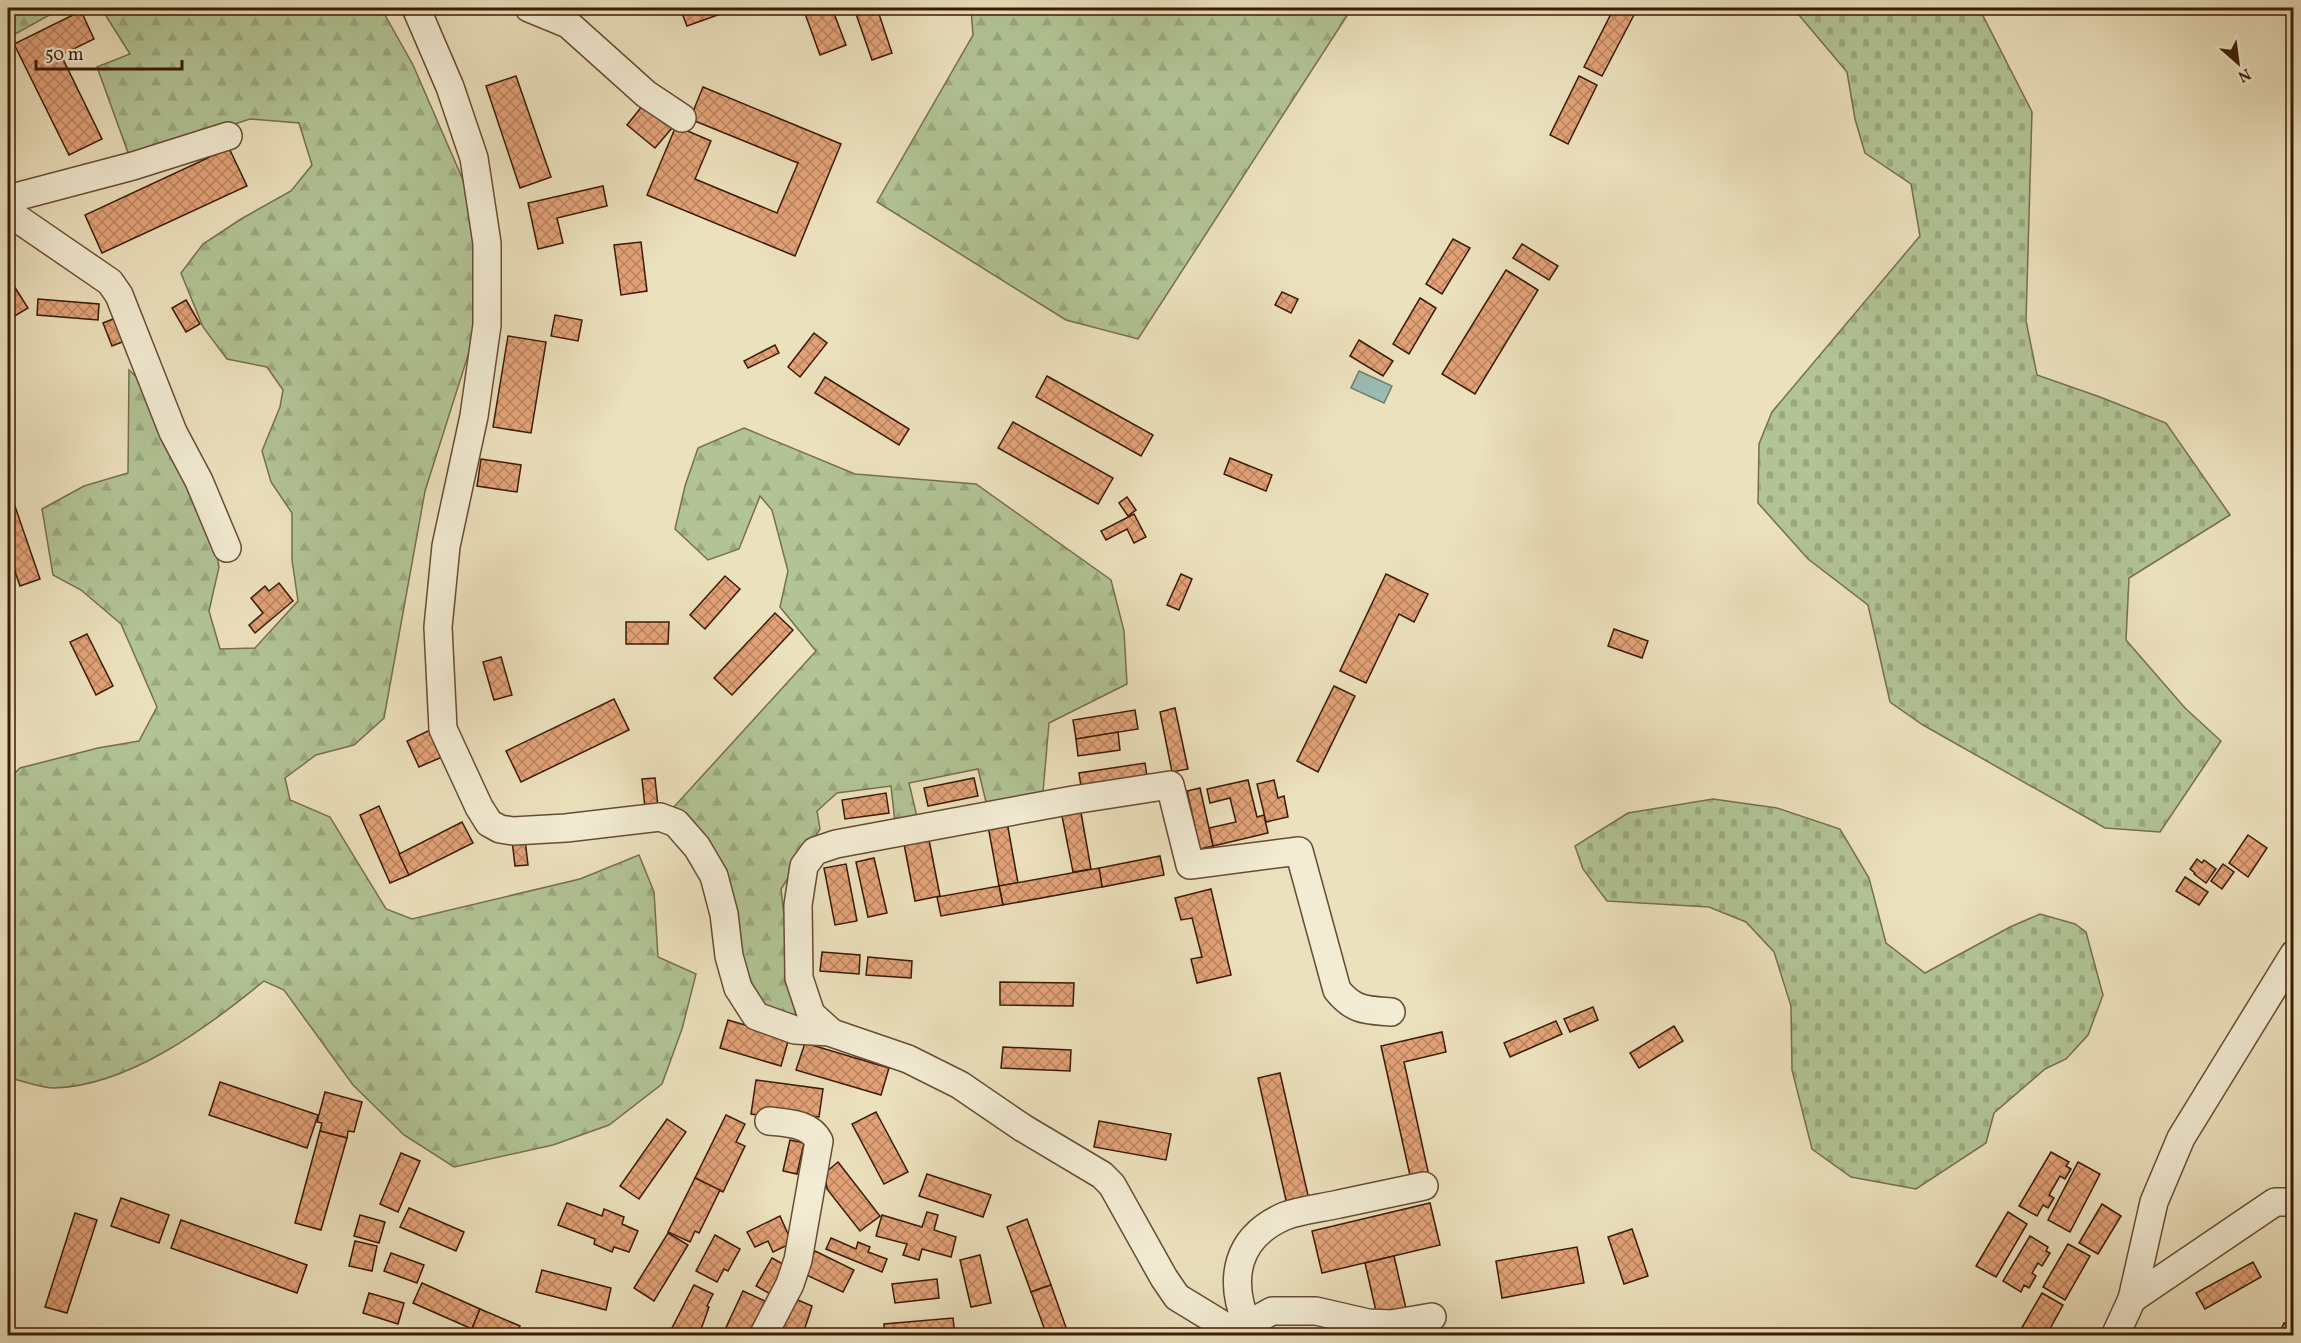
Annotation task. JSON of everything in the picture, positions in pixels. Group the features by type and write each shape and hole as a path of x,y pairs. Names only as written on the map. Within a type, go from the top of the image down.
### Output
{"street":[{"path":"416,8 450,87 474,158 487,243 487,325 474,416 446,546 438,627 443,729 479,807 489,823 500,829 513,831 566,828 660,817 676,823 697,847 714,876 724,914 729,957 738,988 756,1016 795,1030 831,1032 908,1059 960,1085 1023,1128 1102,1175 1112,1185 1177,1297 1244,1332"},
{"path":"530,8 568,24 646,94 682,118"},
{"path":"8,199 133,166 228,136"},
{"path":"8,212 110,282 119,295 173,432 199,481 227,548"},
{"path":"831,1032 811,1014 799,978 798,905 804,866 815,851 836,844 1073,800 1170,785 1190,865 1299,851 1337,990 1348,1003 1361,1009 1391,1012"},
{"path":"2115,1335 2132,1299 2154,1202 2181,1137 2294,954"},
{"path":"763,1335 790,1284 798,1260 819,1142 815,1134 800,1125 769,1121"},
{"path":"1244,1332 1236,1274 1243,1251 1260,1230 1287,1215 1424,1186"},
{"path":"2132,1299 2275,1202 2294,1202"},
{"path":"1244,1332 1272,1311 1316,1311 1368,1323 1391,1324 1432,1317"}],"green space":[{"path":"8,8 62,8 8,38"},
{"path":"101,8 381,8 413,65 470,196 477,327 425,491 384,718 354,745 316,755 285,778 290,800 330,817 386,909 412,919 580,879 639,855 654,892 658,957 696,974 682,1029 662,1084 609,1125 553,1145 454,1167 404,1135 353,1085 284,990 264,981 193,1035 139,1065 111,1077 82,1085 49,1088 14,1079 8,1069 8,780 20,768 98,748 139,741 157,707 121,624 81,590 53,575 42,509 84,486 128,473 129,370 147,387 211,522 219,567 209,611 220,649 255,648 298,601 292,560 292,513 271,482 262,451 280,407 283,390 267,367 227,359 203,327 181,273 203,244 241,219 291,191 312,165 299,123 250,119 130,158 97,67 130,54"},
{"path":"971,8 1352,8 1138,339 1066,320 877,202 973,35"},
{"path":"1793,8 1979,8 2032,112 2026,321 2037,375 2166,423 2230,515 2129,578 2126,640 2185,708 2221,741 2160,832 2105,828 1923,725 1890,702 1868,605 1808,559 1758,503 1759,444 1772,412 1920,236 1911,184 1865,153 1855,119 1847,72"},
{"path":"744,428 855,474 976,484 1111,580 1124,631 1127,684 1049,723 1043,792 987,806 978,769 909,783 917,817 895,822 891,786 837,793 817,811 820,829 781,889 796,1020 769,1011 749,986 673,808 816,651 780,607 788,571 772,510 760,496 739,549 708,560 675,529 685,486 698,448"},
{"path":"1713,799 1777,808 1840,829 1869,878 1886,943 1925,973 2010,927 2040,914 2075,924 2086,932 2103,995 2088,1035 2066,1059 2045,1069 1994,1113 1986,1143 1916,1189 1851,1177 1812,1149 1792,1070 1791,1006 1774,952 1746,922 1709,907 1607,901 1583,869 1575,846 1628,813"}],"water":[{"path":"1359,371 1392,386 1384,403 1351,388"}],"building":[{"path":"680,8 737,8 687,26"},
{"path":"803,8 832,8 846,45 820,55"},
{"path":"854,8 877,8 892,53 872,60"},
{"path":"1614,8 1623,8 1635,13 1602,76 1584,67"},
{"path":"81,11 94,39 61,55 102,139 69,155 14,44"},
{"path":"516,76 551,177 520,188 486,86"},
{"path":"1579,76 1597,85 1568,144 1550,135"},
{"path":"703,87 841,144 795,256 647,195 676,126 711,141 695,179 777,213 798,163 690,119"},
{"path":"643,105 672,128 655,148 627,125"},
{"path":"229,148 247,186 102,253 85,215"},
{"path":"603,186 607,206 557,218 563,243 538,249 528,203"},
{"path":"1453,239 1470,248 1442,294 1426,284"},
{"path":"641,242 647,291 621,295 614,245"},
{"path":"1522,244 1558,266 1549,280 1513,258"},
{"path":"1506,270 1538,290 1475,394 1442,374"},
{"path":"14,286 28,308 8,320 8,290"},
{"path":"1282,292 1298,299 1291,313 1275,305"},
{"path":"1420,298 1436,308 1409,354 1393,344"},
{"path":"38,299 99,304 98,320 37,315"},
{"path":"186,300 200,324 186,332 172,308"},
{"path":"555,315 582,320 578,341 551,336"},
{"path":"118,317 127,340 112,346 103,323"},
{"path":"814,333 827,343 800,377 788,367"},
{"path":"508,336 546,342 531,433 493,427"},
{"path":"1359,340 1393,361 1383,376 1350,356"},
{"path":"775,345 779,353 748,368 744,361"},
{"path":"1047,376 1153,435 1141,456 1036,397"},
{"path":"825,377 909,429 899,445 815,393"},
{"path":"1013,422 1113,478 1098,504 998,448"},
{"path":"1230,458 1272,475 1266,491 1224,474"},
{"path":"481,459 521,465 517,492 477,486"},
{"path":"8,486 40,579 20,586 8,551"},
{"path":"1127,497 1136,510 1128,516 1119,503"},
{"path":"1134,514 1146,537 1134,543 1127,529 1106,540 1101,531"},
{"path":"1181,574 1192,579 1179,610 1167,605"},
{"path":"1386,574 1428,594 1414,622 1399,614 1366,683 1340,671"},
{"path":"725,576 740,589 705,629 690,615"},
{"path":"279,583 293,601 255,633 249,625 263,613 251,598 265,586 269,591"},
{"path":"775,613 793,630 732,695 714,678"},
{"path":"626,622 669,622 668,644 626,644"},
{"path":"1614,629 1648,641 1642,658 1608,646"},
{"path":"87,634 113,686 96,695 70,642"},
{"path":"501,657 512,695 494,700 483,662"},
{"path":"1334,686 1355,696 1318,772 1297,761"},
{"path":"614,699 629,730 521,782 506,751"},
{"path":"1175,708 1188,769 1172,772 1160,712"},
{"path":"1135,710 1138,729 1076,739 1073,720"},
{"path":"430,730 442,757 419,767 407,741"},
{"path":"1118,732 1120,750 1078,756 1076,739"},
{"path":"1145,763 1148,783 1082,793 1079,773"},
{"path":"655,778 658,807 645,808 642,779"},
{"path":"974,778 978,796 928,806 924,788"},
{"path":"1248,780 1257,817 1264,815 1268,833 1213,846 1209,828 1236,822 1230,798 1210,803 1207,789"},
{"path":"1274,780 1278,798 1284,796 1288,817 1266,822 1257,784"},
{"path":"1200,788 1213,846 1200,849 1187,791"},
{"path":"886,793 889,813 845,819 842,800"},
{"path":"379,806 409,875 390,883 360,815"},
{"path":"1080,807 1091,869 1073,872 1061,811"},
{"path":"462,822 473,843 409,875 399,854"},
{"path":"1007,822 1018,883 999,886 988,826"},
{"path":"2248,835 2267,848 2248,877 2229,863"},
{"path":"525,839 528,865 515,866 512,840"},
{"path":"929,840 940,896 915,901 904,844"},
{"path":"1160,856 1164,875 1102,887 1099,868"},
{"path":"874,858 887,913 868,917 856,862"},
{"path":"2197,859 2202,863 2204,860 2216,869 2206,883 2190,869"},
{"path":"846,864 857,921 835,925 824,868"},
{"path":"2223,864 2234,872 2222,889 2211,881"},
{"path":"1099,868 1102,887 1003,905 999,886"},
{"path":"2185,877 2208,892 2199,905 2176,891"},
{"path":"999,886 1003,905 941,916 937,897"},
{"path":"1211,889 1231,975 1197,983 1191,959 1202,957 1192,918 1181,920 1175,898"},
{"path":"822,952 860,955 859,974 820,971"},
{"path":"868,957 912,961 911,978 866,975"},
{"path":"1000,982 1074,983 1073,1006 1000,1005"},
{"path":"1593,1007 1598,1020 1570,1032 1564,1019"},
{"path":"728,1020 789,1038 781,1066 720,1048"},
{"path":"1556,1021 1562,1034 1510,1057 1504,1043"},
{"path":"1674,1026 1683,1041 1639,1068 1630,1053"},
{"path":"1442,1032 1446,1052 1404,1062 1429,1176 1411,1180 1381,1046"},
{"path":"805,1043 889,1068 881,1095 796,1070"},
{"path":"1003,1047 1071,1050 1070,1071 1001,1068"},
{"path":"1280,1073 1310,1204 1288,1209 1258,1078"},
{"path":"756,1080 823,1089 819,1117 811,1116 810,1122 751,1114"},
{"path":"220,1082 318,1115 307,1148 209,1115"},
{"path":"325,1092 362,1102 354,1132 348,1131 347,1138 320,1131 322,1123 317,1122"},
{"path":"876,1112 908,1172 884,1184 852,1124"},
{"path":"726,1115 745,1124 736,1142 745,1146 723,1192 695,1178"},
{"path":"667,1119 686,1132 639,1199 620,1186"},
{"path":"1099,1121 1171,1134 1166,1160 1094,1147"},
{"path":"320,1131 347,1138 321,1230 295,1223"},
{"path":"790,1140 804,1143 797,1174 783,1171"},
{"path":"2051,1152 2069,1162 2066,1166 2071,1169 2065,1179 2060,1176 2049,1195 2054,1198 2048,1208 2043,1205 2037,1216 2019,1206"},
{"path":"401,1153 420,1161 398,1212 380,1204"},
{"path":"838,1162 880,1216 860,1231 827,1189 825,1173"},
{"path":"2078,1162 2100,1174 2070,1232 2048,1220"},
{"path":"927,1174 991,1195 983,1217 919,1196"},
{"path":"695,1178 720,1190 699,1233 695,1231 690,1242 668,1232"},
{"path":"121,1198 169,1215 159,1243 111,1226"},
{"path":"567,1203 602,1216 604,1209 624,1217 622,1224 638,1231 629,1252 614,1247 612,1252 594,1244 595,1239 558,1225"},
{"path":"1430,1203 1440,1245 1322,1273 1312,1231"},
{"path":"2102,1204 2121,1216 2098,1254 2079,1243"},
{"path":"409,1208 464,1232 456,1251 400,1227"},
{"path":"927,1212 938,1215 934,1230 956,1237 951,1257 922,1249 919,1260 903,1255 907,1244 876,1236 882,1215 922,1227"},
{"path":"2008,1212 2027,1224 1996,1277 1976,1266"},
{"path":"75,1213 97,1220 67,1313 45,1307"},
{"path":"360,1215 385,1222 379,1243 354,1236"},
{"path":"780,1216 792,1243 773,1252 768,1241 755,1247 747,1232"},
{"path":"1027,1219 1051,1285 1031,1292 1007,1227"},
{"path":"181,1220 307,1265 297,1293 171,1248"},
{"path":"1632,1229 1648,1276 1624,1284 1608,1237"},
{"path":"668,1233 688,1245 654,1301 634,1288"},
{"path":"715,1235 740,1249 728,1271 724,1269 717,1282 696,1271"},
{"path":"2030,1236 2048,1247 2046,1251 2050,1253 2042,1266 2038,1263 2032,1273 2036,1276 2029,1288 2024,1285 2021,1292 2003,1281"},
{"path":"831,1238 856,1249 858,1242 870,1247 868,1252 887,1259 882,1272 826,1249"},
{"path":"355,1241 377,1246 372,1271 349,1266"},
{"path":"2068,1244 2090,1256 2065,1300 2043,1287"},
{"path":"1577,1247 1584,1283 1502,1298 1496,1261"},
{"path":"815,1251 854,1270 843,1292 804,1274"},
{"path":"391,1253 424,1265 417,1283 384,1271"},
{"path":"980,1255 991,1303 971,1307 960,1260"},
{"path":"1394,1256 1407,1313 1378,1320 1365,1263"},
{"path":"772,1258 790,1268 774,1296 756,1286"},
{"path":"2253,1262 2261,1277 2205,1309 2196,1293"},
{"path":"542,1270 611,1288 606,1310 536,1292"},
{"path":"937,1279 939,1298 895,1303 892,1284"},
{"path":"422,1283 480,1309 472,1329 413,1303"},
{"path":"694,1285 713,1294 700,1332 695,1330 692,1336 682,1336 671,1330"},
{"path":"1051,1285 1069,1336 1047,1336 1031,1292"},
{"path":"743,1291 765,1301 749,1336 722,1336"},
{"path":"369,1293 404,1303 398,1324 363,1313"},
{"path":"2042,1293 2063,1305 2046,1336 2017,1336"},
{"path":"793,1298 812,1306 802,1336 778,1336"},
{"path":"480,1309 520,1326 516,1336 480,1336 471,1331"},
{"path":"953,1318 955,1336 885,1336 884,1324"},
{"path":"2284,1323 2294,1327 2294,1336 2278,1336"}]}
